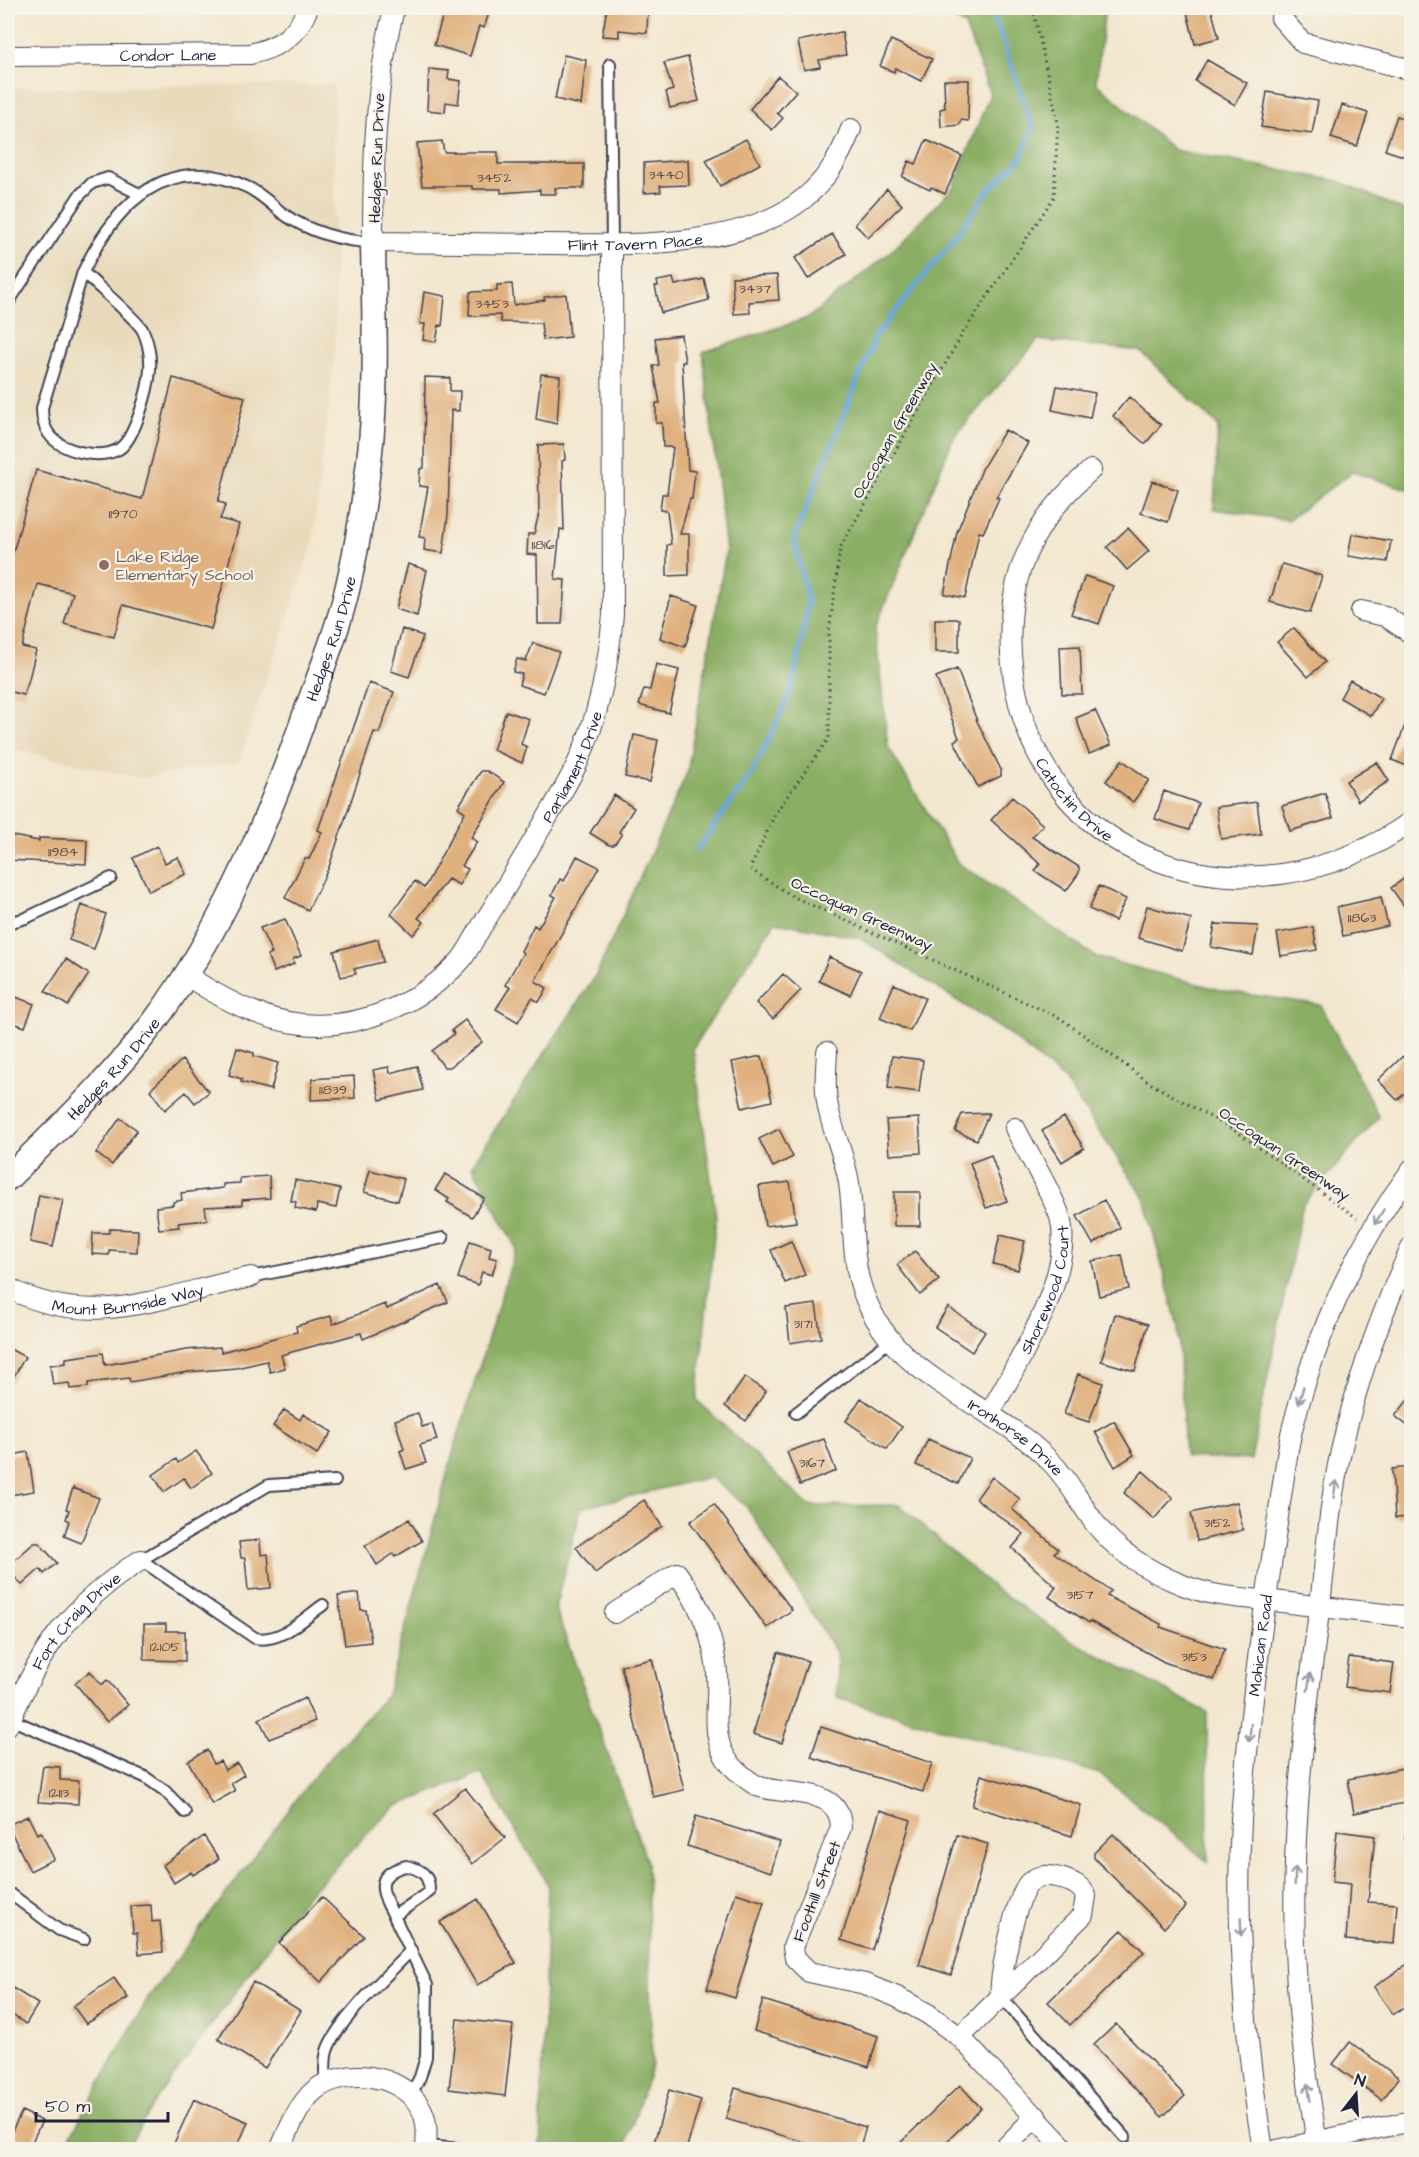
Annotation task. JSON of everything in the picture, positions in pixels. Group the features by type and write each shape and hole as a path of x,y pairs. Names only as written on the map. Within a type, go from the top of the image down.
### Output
{"street":[{"name":"Condor Lane","path":"8,56 250,54 270,50 287,39 301,24 308,8"},
{"name":"Hedges Run Drive","path":"8,1178 67,1121 126,1056 154,1022 186,975 243,872 271,809 346,592 369,459 375,352 373,148 378,94 394,8"},
{"path":"1281,18 1303,42 1412,70"},
{"name":"Flint Tavern Place","path":"373,242 612,246 688,240 739,229 774,217 795,205 824,178 842,152 851,129"},
{"name":"Parliament Drive","path":"186,975 237,1005 268,1017 312,1024 362,1019 404,1003 442,978 462,958 508,883 576,765 601,696 609,656 613,615 612,246"},
{"name":"Catoctin Drive","path":"1090,470 1053,507 1037,530 1024,556 1012,608 1012,668 1018,700 1029,732 1056,783 1076,807 1126,846 1154,860 1172,867 1235,877 1271,877 1337,862 1374,845 1412,821"},
{"path":"1361,611 1385,616 1412,634"},
{"name":"Ironhorse Drive","path":"827,1052 825,1077 827,1106 849,1181 853,1246 859,1279 867,1300 890,1341 903,1356 939,1384 1028,1440 1057,1467 1094,1522 1114,1544 1138,1562 1185,1586 1220,1595 1412,1617"},
{"name":"Shorewood Court","path":"989,1414 1041,1315 1054,1285 1062,1248 1059,1216 1015,1128"},
{"name":"Mohican Road","path":"1263,2150 1243,1986 1240,1893 1241,1819 1265,1600 1292,1429 1326,1321 1371,1229 1412,1168"},
{"path":"1317,2146 1297,1996 1294,1892 1297,1813 1305,1716 1340,1454 1354,1396 1372,1340 1412,1246"},
{"name":"Mount Burnside Way","path":"8,1288 32,1300 57,1307 110,1310 251,1278"},
{"name":"Fort Craig Drive","path":"8,1721 39,1657 64,1624 87,1599 141,1560"},
{"name":"Foothill Street","path":"615,1613 677,1573 697,1600 711,1637 718,1694 715,1723 718,1743 731,1765 760,1786 829,1800 836,1808 841,1827 793,1947 795,1958 801,1966 809,1972 864,1984 897,1997 928,2014 960,2037 1066,2150"},
{"path":"960,2037 1001,1997 1083,1915 1086,1896 1074,1882 1050,1875 1029,1882 1022,1891 1008,1951 1001,1997"},
{"path":"280,2150 291,2126 314,2091 342,2078 376,2078 411,2095 426,2119 426,2147"},
{"path":"1007,2148 1036,2116"},
{"path":"1277,2150 1317,2146 1412,2121"}],"lane":[{"path":"610,63 612,246"},
{"path":"83,272 141,329 150,356 150,371 133,434 121,448 107,454 95,455 59,444 47,432 42,420 42,408 83,272 102,237 141,195 165,178 183,175 229,180 250,189 302,224 328,235 373,242"},
{"path":"8,303 79,196 92,183 108,178 141,195"},
{"path":"8,923 26,918 111,878"},
{"path":"251,1278 443,1238"},
{"path":"796,1413 890,1341"},
{"path":"323,1605 276,1638 266,1640 255,1638 141,1560 269,1485 335,1480"},
{"path":"8,1721 145,1777 165,1791 185,1812"},
{"path":"394,1916 429,1892 429,1883 425,1873 417,1868 406,1866 396,1868 388,1874 383,1883 382,1893 427,1984 426,2057 411,2095"},
{"path":"8,1892 59,1930 84,1939"},
{"path":"326,2084 327,2050 336,2031 411,1950"},
{"path":"1001,1997 1125,2137"},
{"path":"426,2147 473,2150"}],"path":[{"name":"Occoquan Greenway","path":"1033,8 1058,123 1054,197 963,333 840,548 829,632 830,738 776,812 750,869 794,897 1060,1018 1150,1083 1239,1133 1371,1229"}],"shaded area":[{"path":"334,84 335,353 312,546 238,763 141,778 8,748 8,88"}],"green space":[{"path":"936,8 1105,8 1096,83 1174,150 1339,181 1411,214 1411,490 1352,472 1288,520 1214,509 1218,426 1140,351 1038,340 954,437 875,628 888,747 958,863 1096,957 1225,991 1321,1005 1379,1117 1303,1204 1251,1460 1185,1457 1178,1327 1144,1197 1064,1080 1006,1032 860,938 775,922 693,1048 716,1217 697,1400 809,1506 899,1505 994,1588 1074,1642 1207,1712 1208,1862 1100,1774 837,1698 837,1654 747,1507 710,1477 581,1508 555,1608 647,1862 652,2065 624,2149 540,2149 548,1885 481,1773 394,1807 301,1902 154,2103 127,2149 63,2149 148,1998 318,1771 387,1695 454,1449 516,1248 472,1165 597,973 687,773 726,552 703,352 808,318 889,253 953,188 990,94 965,25"}],"building":[{"path":"445,8 469,8 489,13 484,28 479,26 470,56 434,45"},
{"path":"607,8 648,8 647,33 619,30 619,37 602,36"},
{"path":"1186,8 1211,8 1219,38 1195,44"},
{"path":"842,32 846,55 819,60 820,67 804,70 798,41"},
{"path":"891,40 932,59 921,81 895,68 894,72 880,66"},
{"path":"564,55 586,60 581,105 555,99"},
{"path":"688,57 699,101 670,108 666,92 673,90 664,63"},
{"path":"1207,60 1247,83 1235,105 1195,81"},
{"path":"429,69 449,71 448,79 461,81 458,104 446,102 445,112 427,110"},
{"path":"778,76 796,91 777,113 783,118 772,130 750,109"},
{"path":"944,80 969,80 968,121 961,120 959,125 941,127 940,109 945,108"},
{"path":"1267,92 1318,101 1312,134 1261,127"},
{"path":"1342,105 1368,113 1357,146 1331,138"},
{"path":"1397,116 1412,121 1412,159 1385,150"},
{"path":"746,139 760,164 720,186 706,160"},
{"path":"926,140 962,156 945,194 902,177 909,161 916,164"},
{"path":"442,141 444,152 498,152 498,164 584,164 584,188 555,188 556,194 540,194 540,190 501,193 501,189 472,189 472,186 422,186 417,143"},
{"path":"688,160 689,185 660,186 661,192 644,193 644,163"},
{"path":"887,189 902,205 868,238 855,224"},
{"path":"832,234 846,254 808,279 795,258"},
{"path":"777,275 779,300 749,302 750,313 734,314 732,277"},
{"path":"673,278 675,285 704,279 709,300 661,313 655,286 658,286 657,281"},
{"path":"512,284 514,305 566,294 570,337 543,340 541,323 501,322 500,315 469,316 470,292 497,291 497,285"},
{"path":"424,292 445,296 442,326 439,325 436,342 423,340 425,324 420,324"},
{"path":"681,335 685,362 682,362 688,470 695,471 692,499 690,499 680,534 689,534 689,575 667,576 667,545 671,544 667,511 660,510 662,494 667,494 673,447 663,447 662,423 656,423 656,403 660,403 653,366 659,365 655,338"},
{"path":"541,374 560,376 557,424 536,419"},
{"path":"425,377 450,378 450,391 460,391 459,411 451,410 448,515 443,553 424,550 425,538 419,537 428,487 419,486 420,469 424,468"},
{"name":"Lake Ridge Elementary School","path":"173,378 245,397 218,502 226,504 220,519 239,524 211,629 123,605 114,637 64,624 73,593 38,584 22,647 36,650 29,679 24,695 8,691 8,588 11,576 8,575 8,571 36,470 142,499"},
{"path":"1057,386 1095,393 1090,418 1052,410"},
{"path":"1129,397 1161,425 1145,444 1113,416"},
{"path":"1005,430 1028,443 996,497 999,498 983,533 979,532 965,598 944,594 957,532 983,467"},
{"path":"564,444 565,460 562,461 564,530 560,529 555,579 565,580 562,624 538,624 537,555 527,554 528,534 534,534 539,513 538,445"},
{"path":"1152,481 1178,490 1168,522 1141,513"},
{"path":"1128,528 1149,551 1127,570 1107,547"},
{"path":"1352,534 1391,541 1387,562 1348,556"},
{"path":"408,564 427,570 417,616 396,609"},
{"path":"1282,564 1322,576 1310,613 1270,602"},
{"path":"1085,576 1113,586 1099,624 1071,614"},
{"path":"671,596 698,605 685,647 660,638"},
{"path":"935,619 959,619 959,652 935,652"},
{"path":"1294,628 1325,662 1308,677 1277,642"},
{"path":"402,629 423,636 409,677 391,671"},
{"path":"533,643 559,652 544,693 519,685 522,674 513,672 517,659 526,661"},
{"path":"1080,646 1082,694 1062,694 1060,647"},
{"path":"656,664 679,670 669,713 639,705 644,689 650,690"},
{"path":"957,669 977,721 1001,770 1001,776 978,787 954,741 959,738 936,677"},
{"path":"1350,680 1381,698 1371,716 1340,698"},
{"path":"369,683 394,692 379,733 374,732 329,867 308,910 285,898 305,858 309,859 322,832 318,830"},
{"path":"1095,710 1111,745 1089,754 1076,718"},
{"path":"506,711 529,719 521,744 527,747 522,763 493,750"},
{"path":"1410,712 1412,712 1412,768 1392,760"},
{"path":"634,735 658,740 650,782 625,777"},
{"path":"1122,760 1149,780 1133,802 1106,781"},
{"path":"1377,762 1389,781 1358,801 1346,781"},
{"path":"481,771 487,771 504,782 471,838 477,842 462,866 468,869 459,885 448,879 418,918 424,922 413,935 391,914 415,881 424,888 465,812 458,807"},
{"path":"1164,791 1198,803 1189,830 1155,819"},
{"path":"1325,793 1333,818 1290,831 1282,806"},
{"path":"614,795 634,808 619,832 622,834 614,845 609,845 590,833"},
{"path":"1012,797 1043,825 1032,837 1079,867 1079,873 1066,891 1035,871 1040,864 991,820"},
{"path":"1257,802 1261,834 1221,839 1216,807"},
{"path":"8,835 39,841 39,838 87,840 86,864 8,860"},
{"path":"157,846 165,863 178,857 186,874 149,891 133,858"},
{"path":"577,856 599,867 535,981 547,988 539,1002 532,998 518,1022 496,1009 510,987 505,985 523,953 521,951 534,925 538,928 556,897 552,895 560,879 564,881"},
{"path":"1412,873 1412,917 1391,888"},
{"path":"1099,886 1126,899 1115,921 1089,909"},
{"path":"1381,897 1388,926 1343,936 1337,907"},
{"path":"81,905 106,914 94,949 69,940"},
{"path":"1147,906 1191,919 1182,951 1138,938"},
{"path":"285,919 301,956 293,959 294,964 274,972 267,955 272,953 260,928"},
{"path":"1215,924 1258,926 1253,955 1211,947"},
{"path":"1313,927 1317,950 1281,956 1277,933"},
{"path":"378,939 383,962 354,969 356,974 341,977 334,951"},
{"path":"829,957 861,971 850,995 819,981"},
{"path":"66,959 89,974 68,1006 45,991"},
{"path":"783,974 801,990 773,1019 756,1003"},
{"path":"894,984 925,998 910,1031 880,1018"},
{"path":"8,994 34,1004 25,1027 8,1021"},
{"path":"465,1020 482,1042 450,1067 444,1067 432,1051 454,1034 452,1030"},
{"path":"237,1048 278,1063 271,1090 241,1082 242,1079 229,1075"},
{"path":"762,1056 772,1101 742,1108 732,1062"},
{"path":"892,1056 923,1060 919,1092 888,1088"},
{"path":"1403,1056 1412,1066 1412,1087 1397,1100 1378,1080"},
{"path":"182,1060 209,1092 195,1103 186,1092 165,1110 150,1090"},
{"path":"417,1066 423,1090 380,1100 373,1070 389,1067 390,1073"},
{"path":"354,1076 355,1098 311,1100 312,1079"},
{"path":"989,1113 977,1140 955,1131 962,1114"},
{"path":"1064,1117 1084,1148 1062,1162 1042,1131"},
{"path":"120,1118 137,1130 112,1165 96,1153"},
{"path":"919,1118 921,1153 889,1155 886,1120"},
{"path":"779,1129 793,1157 773,1167 759,1139"},
{"path":"991,1155 1007,1201 986,1208 970,1163"},
{"path":"370,1170 404,1179 398,1201 364,1192"},
{"path":"445,1174 484,1198 472,1217 447,1202 449,1199 435,1190"},
{"path":"269,1176 270,1198 242,1200 242,1205 205,1207 207,1220 178,1223 179,1227 159,1229 156,1207 173,1205 173,1202 182,1200 181,1193 223,1188 223,1184 240,1183 240,1178"},
{"path":"295,1180 340,1189 336,1208 317,1204 316,1212 295,1208 296,1202 291,1201"},
{"path":"790,1182 796,1222 765,1226 759,1186"},
{"path":"894,1192 920,1192 920,1226 894,1226"},
{"path":"39,1195 63,1200 53,1247 30,1242"},
{"path":"1104,1200 1120,1228 1093,1244 1077,1216"},
{"path":"110,1229 138,1230 137,1252 109,1250 109,1255 92,1254 93,1233 109,1233"},
{"path":"1000,1235 1025,1241 1018,1270 993,1264"},
{"path":"470,1241 491,1248 489,1257 497,1259 492,1275 482,1272 478,1285 458,1278"},
{"path":"791,1241 805,1275 785,1283 771,1250"},
{"path":"915,1251 939,1280 920,1295 897,1265"},
{"path":"1122,1255 1129,1289 1099,1296 1092,1261"},
{"path":"440,1285 448,1302 363,1339 361,1333 281,1355 285,1368 270,1372 267,1361 236,1368 188,1372 130,1382 129,1378 88,1383 88,1387 70,1389 69,1383 53,1385 50,1365 66,1363 66,1358 103,1353 105,1365 186,1350 220,1347 221,1352 297,1332 296,1326 331,1316 333,1324 385,1304 387,1309"},
{"path":"816,1304 821,1338 790,1343 786,1308"},
{"path":"948,1307 985,1332 972,1352 935,1327"},
{"path":"1115,1314 1148,1324 1135,1371 1101,1361"},
{"path":"8,1348 25,1357 8,1387"},
{"path":"1078,1374 1103,1383 1089,1422 1064,1414"},
{"path":"745,1377 766,1391 746,1421 725,1406"},
{"path":"1412,1395 1412,1429 1395,1416"},
{"path":"861,1398 902,1427 887,1449 846,1421"},
{"path":"284,1410 300,1420 303,1414 332,1432 317,1454 273,1426"},
{"path":"418,1413 422,1427 432,1424 437,1440 420,1445 426,1463 406,1469 400,1451 404,1449 395,1420"},
{"path":"1114,1421 1134,1455 1115,1467 1095,1432"},
{"path":"824,1439 836,1471 800,1485 787,1452"},
{"path":"928,1439 970,1458 958,1484 916,1465"},
{"path":"196,1451 212,1473 191,1488 184,1478 164,1492 153,1475 176,1459 178,1463"},
{"path":"28,1452 34,1491 10,1495 8,1456"},
{"path":"1412,1467 1412,1517 1395,1518 1392,1469"},
{"path":"1143,1471 1173,1498 1154,1519 1124,1493"},
{"path":"992,1477 1020,1499 1012,1509 1058,1549 1054,1553 1111,1591 1107,1596 1161,1624 1160,1627 1225,1649 1214,1680 1164,1662 1090,1621 1089,1623 1049,1597 1056,1587 1012,1548 1024,1534 976,1499"},
{"path":"73,1488 99,1498 81,1543 64,1536 69,1521 66,1519 69,1510 66,1509"},
{"path":"644,1500 662,1526 595,1573 576,1547"},
{"path":"1237,1502 1243,1530 1197,1541 1191,1513"},
{"path":"714,1504 792,1610 767,1628 690,1522"},
{"path":"409,1519 422,1541 395,1557 393,1554 377,1565 365,1546"},
{"path":"260,1540 261,1555 268,1554 271,1588 248,1590 245,1558 241,1558 239,1542"},
{"path":"34,1543 39,1543 57,1563 44,1574 40,1569 22,1585 8,1570 8,1566"},
{"path":"359,1593 361,1610 366,1610 371,1642 345,1645 338,1596"},
{"path":"144,1624 166,1624 166,1631 185,1631 185,1661 144,1660"},
{"path":"778,1652 808,1661 782,1743 753,1734"},
{"path":"1349,1657 1394,1663 1390,1693 1345,1687"},
{"path":"652,1659 684,1790 653,1797 621,1666"},
{"path":"90,1671 101,1685 107,1680 128,1705 107,1722 75,1683"},
{"path":"305,1698 315,1721 269,1739 259,1719"},
{"path":"821,1727 932,1763 923,1792 811,1757"},
{"path":"207,1750 214,1764 220,1761 225,1770 237,1763 244,1775 231,1783 235,1791 212,1804 188,1761"},
{"path":"43,1766 60,1767 60,1780 79,1781 78,1804 38,1802"},
{"path":"1403,1768 1410,1802 1354,1813 1348,1779"},
{"path":"981,1775 1081,1805 1072,1836 972,1806"},
{"path":"465,1788 505,1838 472,1864 433,1814"},
{"path":"880,1810 911,1820 872,1950 841,1940"},
{"path":"28,1816 37,1834 41,1832 54,1859 30,1871 8,1825"},
{"path":"696,1816 780,1842 771,1872 687,1846"},
{"path":"1337,1831 1375,1836 1368,1902 1397,1904 1394,1944 1346,1940 1350,1884 1332,1882"},
{"path":"1113,1834 1186,1906 1164,1928 1094,1858 1094,1853"},
{"path":"957,1835 988,1844 951,1975 919,1965"},
{"path":"204,1836 219,1859 193,1875 191,1872 174,1883 163,1865"},
{"path":"736,1893 764,1902 735,1998 707,1989"},
{"path":"322,1897 364,1936 321,1982 279,1943"},
{"path":"478,1899 516,1963 477,1985 440,1922"},
{"path":"151,1905 152,1922 160,1921 163,1952 139,1954 137,1933 133,1933 131,1906"},
{"path":"1122,1930 1144,1952 1070,2025 1048,2002"},
{"path":"1412,1961 1412,2002 1393,2014 1374,1987"},
{"path":"114,1978 128,1998 86,2024 73,2006"},
{"path":"253,1982 301,2011 265,2068 218,2039"},
{"path":"8,1985 38,2004 26,2024 8,2012"},
{"path":"763,2000 878,2036 869,2067 754,2031"},
{"path":"457,2019 513,2025 505,2096 449,2089"},
{"path":"1116,2024 1185,2096 1162,2117 1094,2045"},
{"path":"1350,2042 1399,2078 1382,2100 1333,2064"},
{"path":"960,2085 981,2108 938,2150 893,2150"},
{"path":"735,2088 866,2127 859,2150 832,2150 726,2119"},
{"path":"669,2090 701,2100 686,2150 652,2150"},
{"path":"194,2099 248,2122 236,2150 171,2150"},
{"path":"22,2111 42,2121 28,2150 8,2150 8,2139"}],"waterway":[{"path":"697,850 752,773 787,701 797,665 808,603 794,538 876,335 951,243 987,192 1021,158 1033,128 991,8"}],"place":[{"name":"Lake Ridge Elementary School","path":"104,565"}]}
